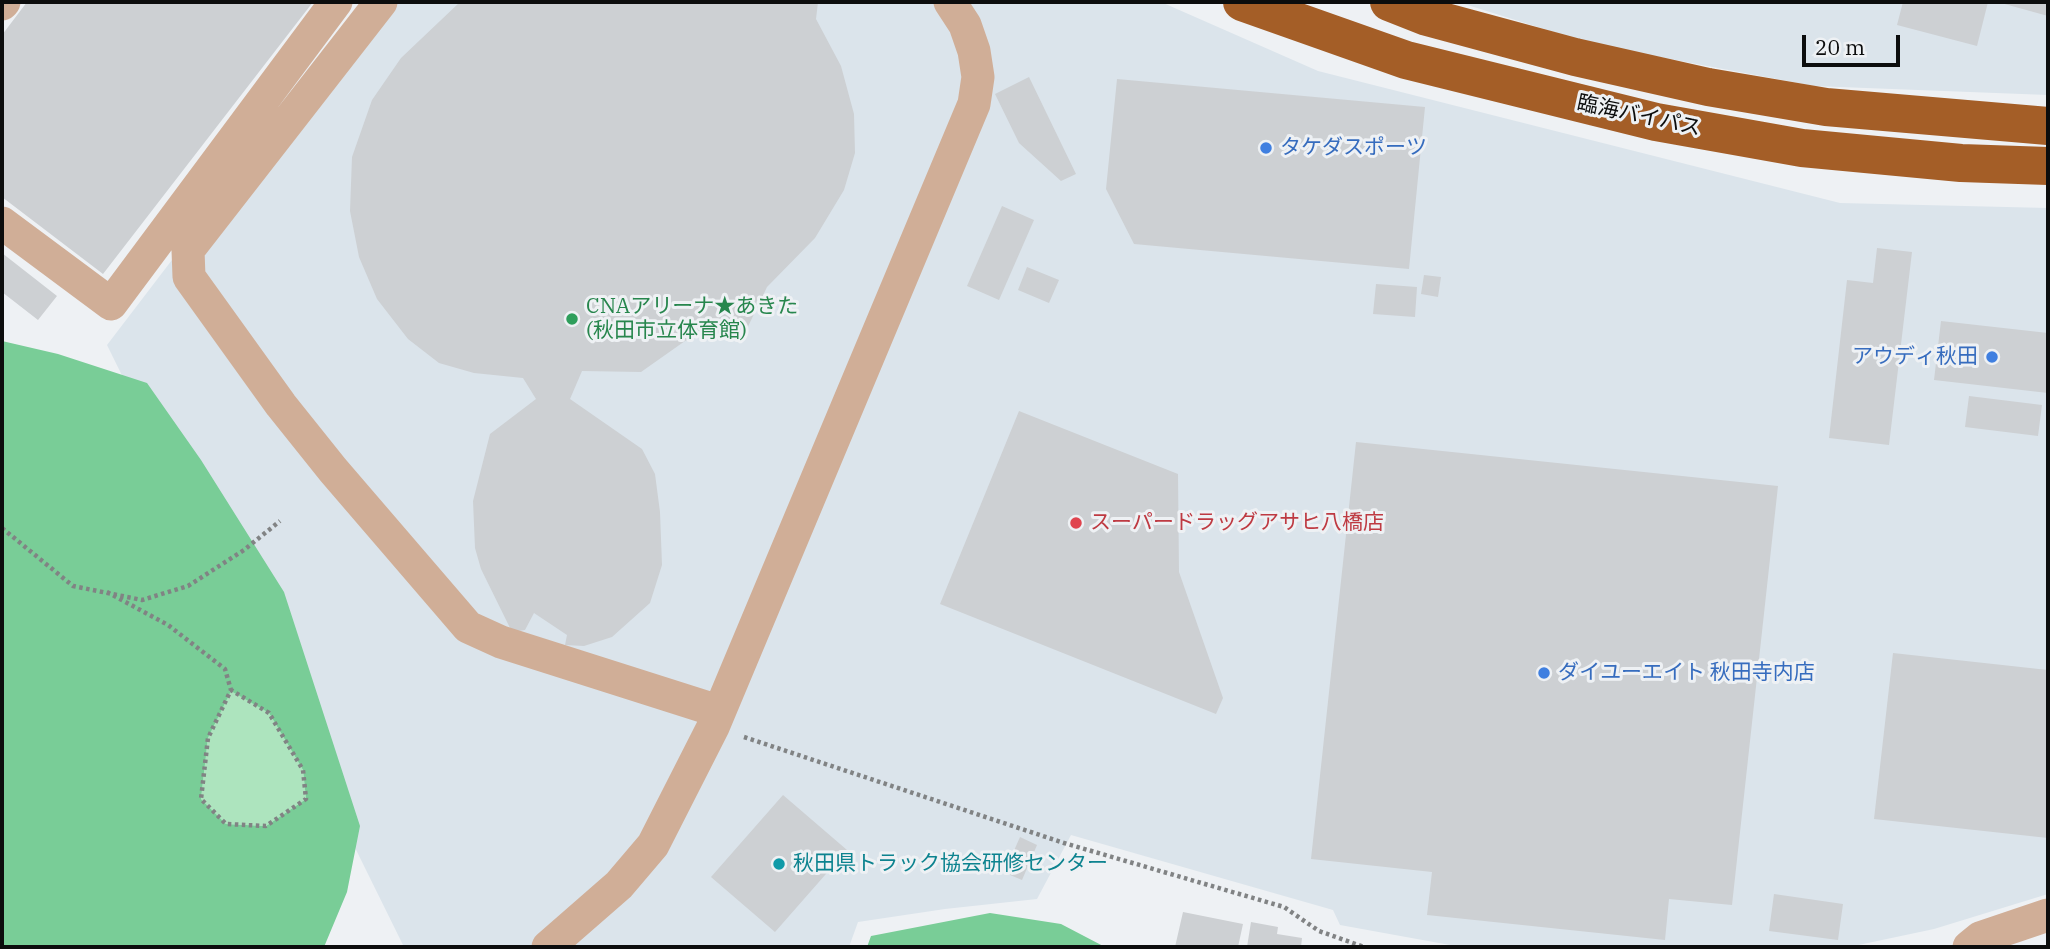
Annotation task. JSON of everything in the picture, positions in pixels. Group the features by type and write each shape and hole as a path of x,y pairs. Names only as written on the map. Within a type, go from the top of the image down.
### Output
{"highway":[{"name":"臨海バイパス","path":"1242,2 1406,60 1656,122 1802,148 1961,163 2048,166"},
{"name":"臨海バイパス","path":"1390,2 1429,9 1575,57 1721,89 1826,107 2048,126"}],"street":[{"path":"2,223 111,304 336,2"},
{"path":"382,2 188,250 189,277 281,405 332,470 468,627 501,642 715,719"},
{"path":"548,947 619,886 653,845 715,719 974,104 978,77 974,51 965,25 950,2"},
{"path":"1969,947 1980,938 2048,915"}],"path":[{"path":"2,528 74,586 142,600 188,586 244,550 280,521"},
{"path":"107,592 168,625 225,669 231,690 208,738 201,799 226,824 266,825 306,799 303,770 269,713 231,690"},
{"path":"715,719 1064,843 1284,907 1319,931 1364,947"}],"shaded area":[{"path":"369,2 1161,2 1318,71 1840,203 2048,208 2048,894 1934,929 1849,947 1461,947 1340,925 1333,910 1071,835 1037,899 858,922 849,947 404,947 107,345"},
{"path":"1458,2 2048,2 2048,95 1814,86 1595,45"}],"green space":[{"path":"2,341 58,354 147,383 201,460 284,592 360,826 347,892 324,947 2,947","holes":["231,691 269,713 303,770 306,799 266,826 226,824 201,799 208,738"]},
{"path":"231,690 269,713 303,770 306,799 266,826 226,824 201,799 208,738"},
{"path":"990,913 1061,924 1105,947 867,947 871,936"}],"building":[{"path":"27,2 313,2 103,274 2,197 2,35"},
{"name":"CNAアリーナ★あきた (秋田市立体育館)","path":"460,2 818,2 816,19 841,66 854,114 855,153 844,190 815,238 767,287 742,339 724,333 705,334 685,341 641,372 582,371 570,399 642,449 655,474 662,565 650,603 612,637 584,646 565,645 567,635 534,613 525,630 512,632 481,569 475,548 473,501 490,434 536,399 523,378 474,373 439,363 408,339 377,299 359,257 350,211 352,157 372,100 401,58"},
{"path":"1903,2 1988,2 1977,46 1897,25"},
{"path":"2048,2 2048,16 2001,3"},
{"path":"1029,77 1076,174 1061,181 1019,143 995,94"},
{"name":"タケダスポーツ","path":"1117,79 1425,107 1409,269 1134,244 1106,189"},
{"path":"1002,206 1034,220 999,300 967,286"},
{"path":"1877,248 1912,252 1889,445 1829,438 1847,280 1873,283"},
{"path":"2,253 57,296 38,320 2,292"},
{"path":"1027,267 1059,280 1049,303 1018,290"},
{"path":"1424,275 1441,277 1438,297 1421,294"},
{"path":"1376,284 1417,287 1415,317 1373,314"},
{"name":"アウディ秋田","path":"1941,321 2048,333 2048,393 1934,380"},
{"path":"1969,396 2042,405 2038,436 1965,427"},
{"name":"スーパードラッグアサヒ八橋店","path":"1019,411 1178,474 1179,572 1223,698 1216,714 940,604"},
{"name":"ダイユーエイト 秋田寺内店","path":"1356,442 1778,486 1732,905 1669,899 1665,940 1427,915 1432,872 1311,859"},
{"path":"1893,653 2048,670 2048,838 1874,819"},
{"name":"秋田県トラック協会研修センター","path":"783,795 847,850 775,932 711,877"},
{"path":"1020,837 1037,845 1022,880 1010,875 1014,865 1009,862"},
{"path":"1774,894 1843,904 1838,940 1769,931"},
{"path":"1183,912 1243,924 1238,947 1175,947"},
{"path":"1251,922 1278,927 1277,934 1302,938 1301,947 1247,947"}],"place":[{"name":"タケダスポーツ","path":"1266,148"},
{"name":"CNAアリーナ★あきた (秋田市立体育館)","path":"572,319"},
{"name":"アウディ秋田","path":"1992,357"},
{"name":"スーパードラッグアサヒ八橋店","path":"1076,523"},
{"name":"ダイユーエイト 秋田寺内店","path":"1544,673"},
{"name":"秋田県トラック協会研修センター","path":"779,864"}]}
